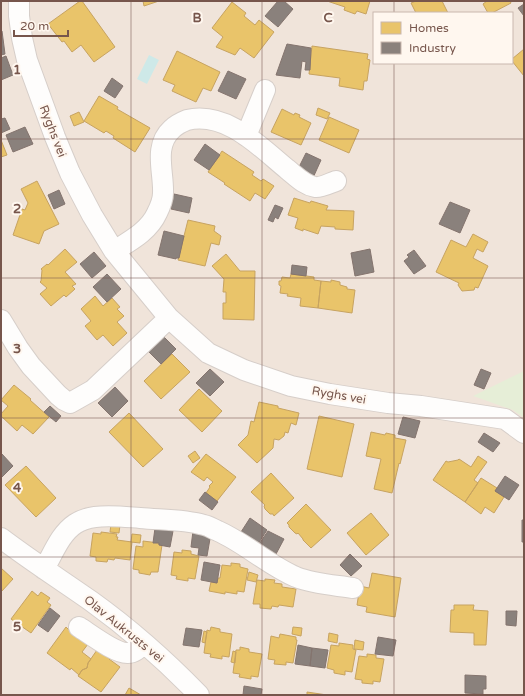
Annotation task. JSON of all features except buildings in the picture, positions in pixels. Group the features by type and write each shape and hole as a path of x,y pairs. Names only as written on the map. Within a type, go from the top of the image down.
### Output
{"street":[{"name":"Ryghs vei","path":"19,1 19,16 27,60 55,137 70,173 92,215 114,251 169,318 208,353 244,370 291,386 388,403 421,406 505,419 524,432"},
{"path":"246,136 265,90"},
{"path":"114,251 137,236 148,226 156,215 163,195 161,155 162,142 167,133 187,120 211,120 231,126 246,136 303,182 316,187 336,181"},
{"path":"1,320 31,366 58,396 70,403 93,390 169,318"},
{"path":"44,569 67,531 85,519 96,517 158,519 187,521 205,525 219,531 285,572 309,581 353,588"},
{"name":"Olav Aukrusts vei","path":"1,538 91,601 119,623 178,673 199,695"},
{"path":"79,627 112,649 128,654 137,651 144,643"}],"shaded area":[{"path":"1,1 524,1 524,695 1,695"}],"green space":[{"path":"524,371 524,418 513,410 473,396"}],"water":[{"path":"149,55 159,60 147,84 137,79"}]}
